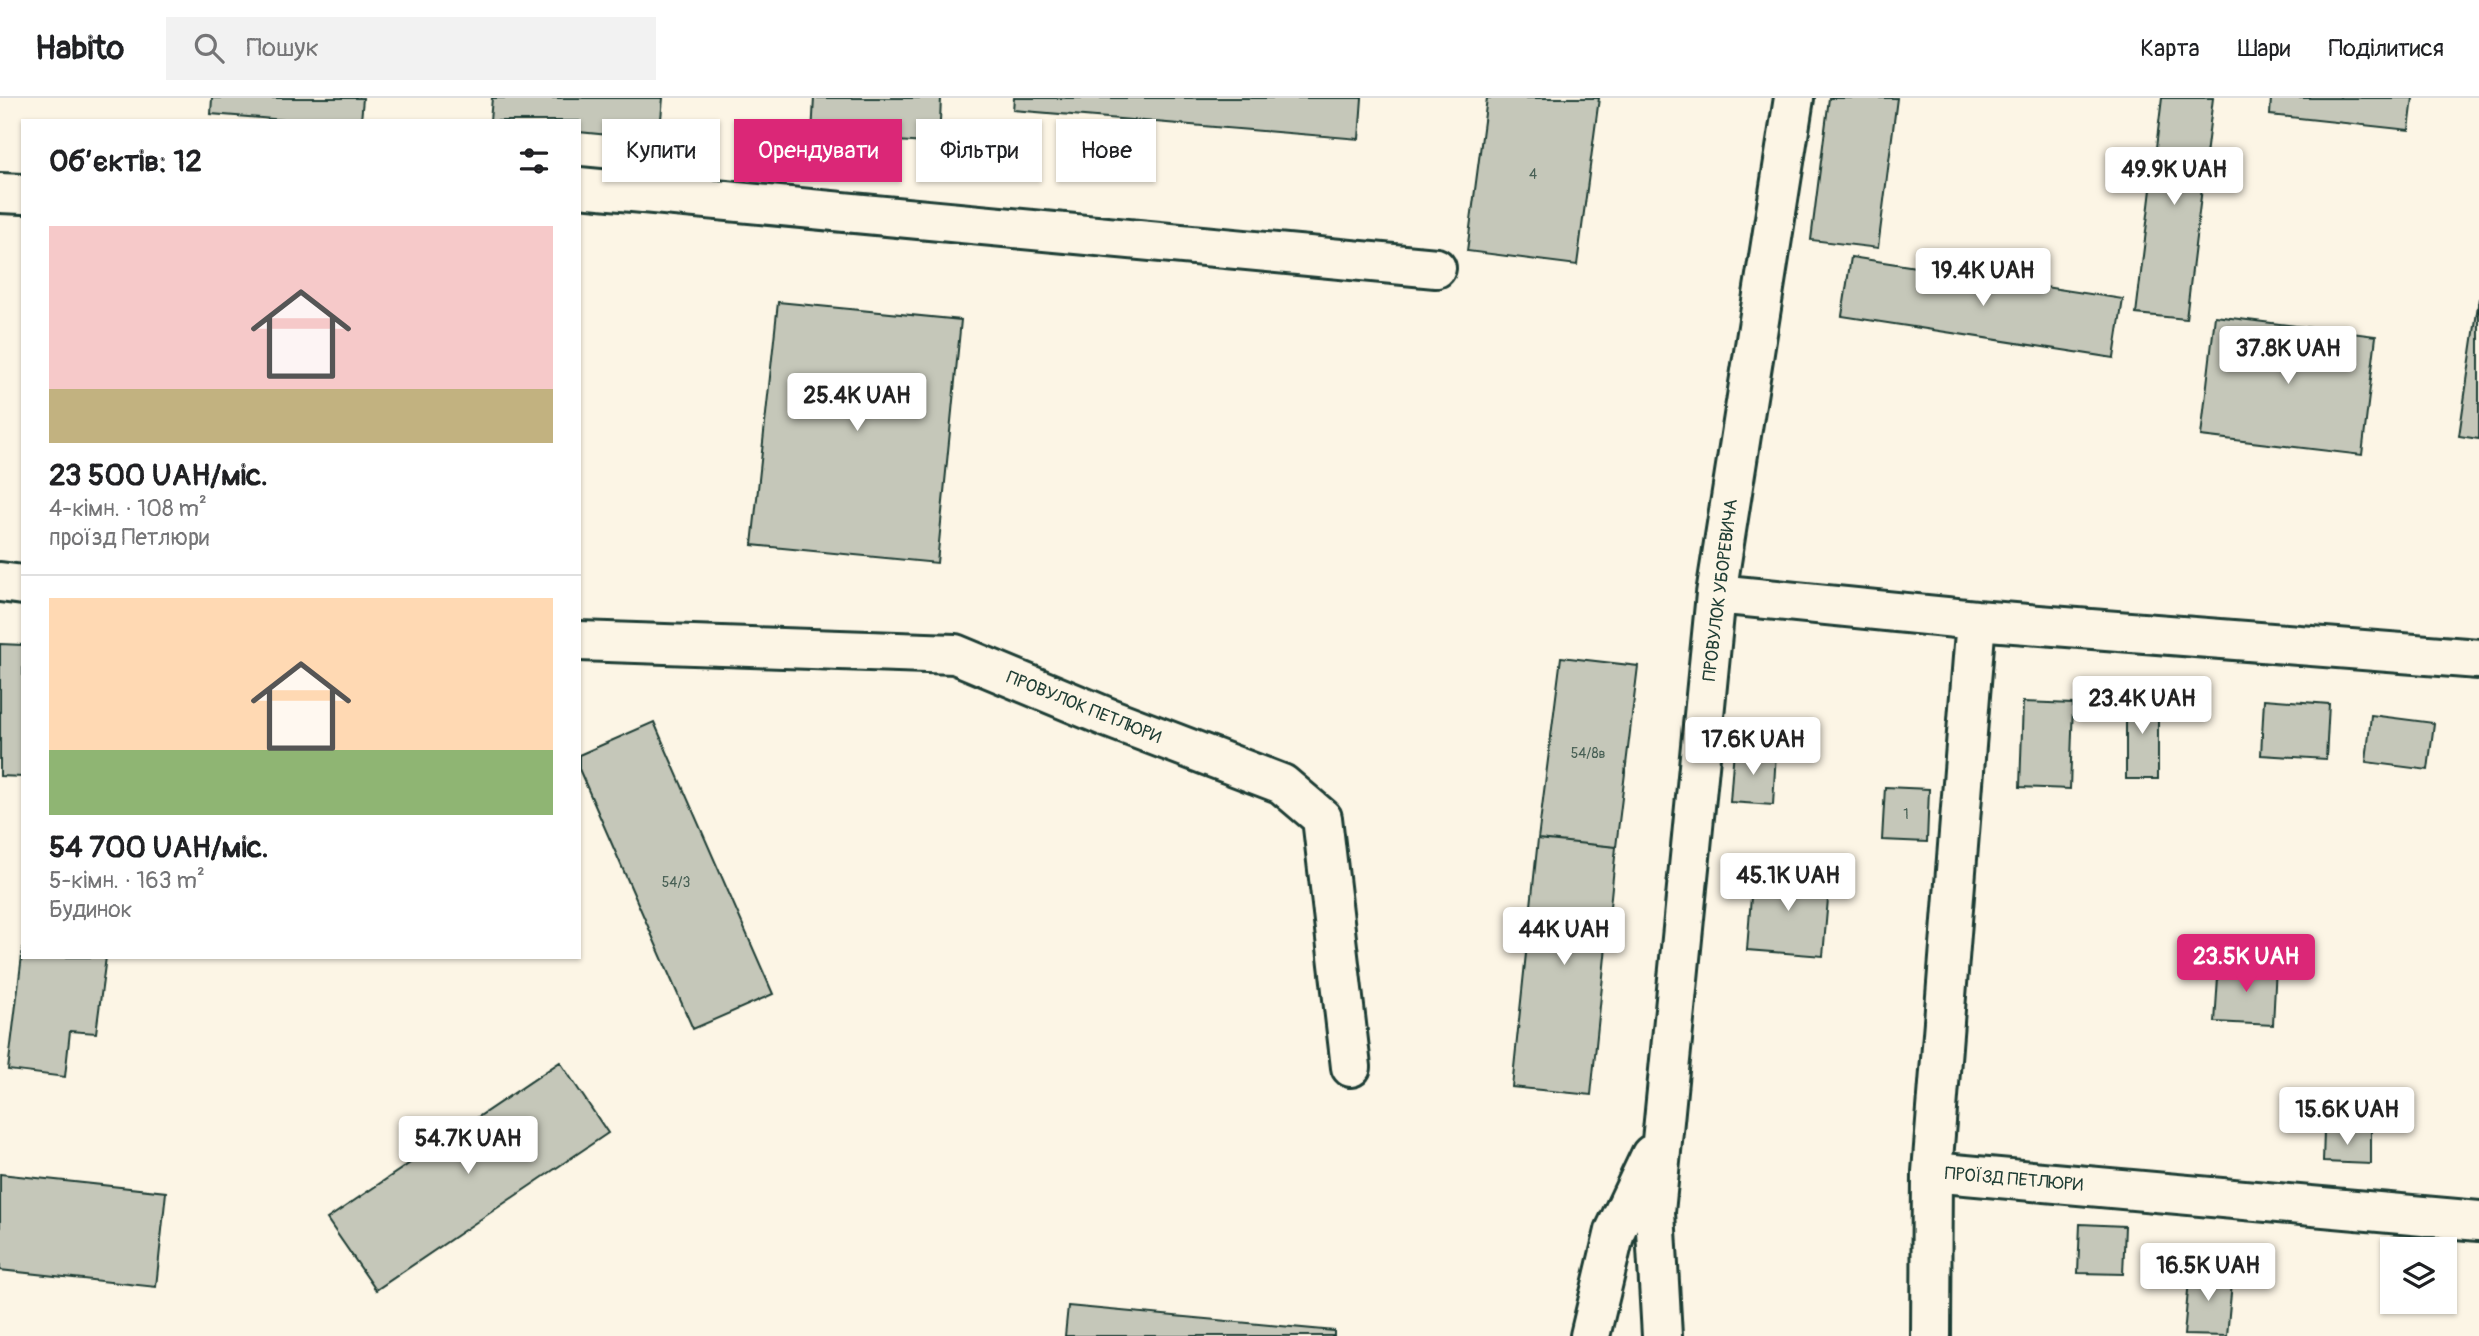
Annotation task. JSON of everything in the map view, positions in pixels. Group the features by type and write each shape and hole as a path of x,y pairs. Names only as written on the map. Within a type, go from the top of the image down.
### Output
{"street":[{"name":"ПРОВУЛОК УБОРЕВИЧА","path":"1662,1336 1655,1212 1716,594 1794,98"},
{"path":"581,187 1436,268"},
{"path":"0,193 21,194"},
{"path":"0,582 21,585"},
{"path":"1716,594 1976,620 2479,659"},
{"name":"ПРОЇЗД ПЕТЛЮРИ","path":"1976,620 1933,1172 2479,1221"},
{"name":"ПРОВУЛОК ПЕТЛЮРИ","path":"581,641 955,654 1108,718 1282,784 1322,818 1351,1067"},
{"path":"1590,1336 1615,1231 1663,1127"},
{"path":"1931,1336 1933,1172"}],"building":[{"path":"212,98 363,98 361,119 272,119 211,114"},
{"path":"492,98 663,98 661,119 602,119 602,134 581,132 581,119 490,119"},
{"path":"814,98 941,98 940,119 916,119 916,142 902,141 902,119 813,119"},
{"path":"1014,98 1362,98 1359,139 1156,122 1156,119 1120,119 1013,110"},
{"path":"1487,98 1599,98 1577,265 1467,251"},
{"path":"1829,98 1897,98 1878,248 1811,240"},
{"path":"2162,98 2213,98 2186,319 2136,314"},
{"path":"2271,98 2413,98 2409,130 2270,115"},
{"path":"1851,257 2123,299 2114,358 1842,316"},
{"path":"2479,298 2479,439 2459,436"},
{"path":"778,302 961,320 937,563 752,545"},
{"path":"2215,316 2376,336 2362,455 2201,436"},
{"path":"0,644 21,645 21,777 0,776"},
{"path":"1561,657 1638,666 1616,847 1538,839"},
{"path":"2126,693 2158,693 2158,779 2126,779"},
{"path":"2264,699 2329,704 2326,759 2261,755"},
{"path":"2023,702 2073,704 2070,789 2020,787"},
{"path":"2371,715 2434,723 2428,770 2366,762"},
{"path":"654,722 773,994 693,1029 581,774 581,754"},
{"path":"1734,748 1776,751 1773,805 1730,802"},
{"path":"1885,787 1929,789 1927,842 1882,840"},
{"path":"1538,839 1616,847 1591,1095 1512,1087"},
{"path":"1753,870 1830,876 1823,956 1747,950"},
{"path":"22,959 106,959 96,1033 70,1031 65,1077 8,1070"},
{"path":"2219,963 2276,966 2273,1025 2215,1022"},
{"path":"560,1062 608,1133 376,1290 327,1219"},
{"path":"2324,1130 2371,1130 2371,1164 2323,1162"},
{"path":"0,1174 166,1192 156,1287 0,1270"},
{"path":"2080,1224 2125,1226 2123,1274 2078,1273"},
{"path":"2190,1268 2233,1272 2227,1336 2184,1335"},
{"path":"1068,1306 1334,1331 1334,1336 1065,1336"}]}
